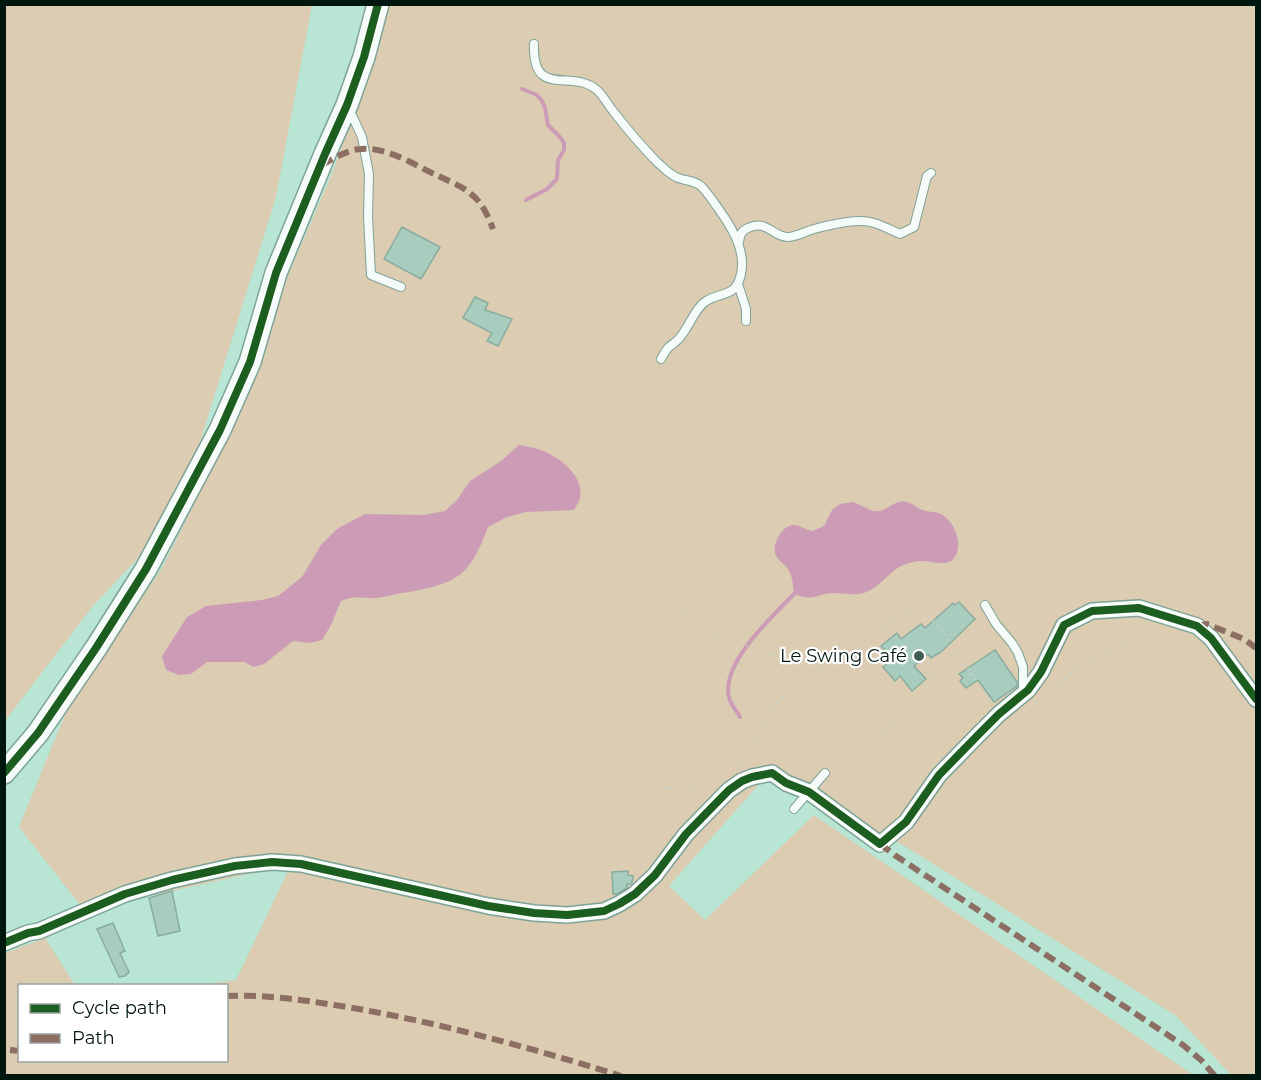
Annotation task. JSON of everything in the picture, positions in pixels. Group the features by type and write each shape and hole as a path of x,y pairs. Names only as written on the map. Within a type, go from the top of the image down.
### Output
{"street":[{"path":"4,773 38,733 146,569 220,430 250,362 276,273 347,105 364,57 378,4"},
{"path":"4,943 42,930 125,894 172,880 272,862 301,864 488,906 567,915 604,911 627,899 649,881 686,834 729,790 742,781 762,774 772,773 786,783 809,792 880,844 906,822 939,775 999,714 1029,690 1041,672 1064,625 1092,610 1138,608 1197,626 1211,638 1257,699"}],"lane":[{"path":"534,44 533,58 538,71 555,81 590,85 598,90 657,162 676,178 700,185 728,222 736,237 741,255 738,284 732,292 708,300 701,305 680,338 667,349 661,359"},
{"path":"347,105 362,136 369,174 368,216 371,275 401,287"},
{"path":"738,244 741,233 746,228 756,225 768,227 788,237 835,224 862,220 900,234 914,227 927,176 931,173"},
{"path":"738,284 746,309 746,321"},
{"path":"985,605 1018,653 1023,667 1023,695"},
{"path":"794,809 825,773"}],"path":[{"path":"683,596 684,625 697,634 730,638 764,653 791,655 826,669"},
{"path":"733,773 748,752 771,709 791,690 850,654 896,616 904,612 923,613 940,628"},
{"path":"875,738 925,698 932,689 932,669 926,658"},
{"path":"664,788 690,787 723,778"}],"shaded area":[{"path":"5,5 312,5 276,197 191,471 153,542 92,607 5,721"},
{"path":"389,5 1256,5 1256,1075 1231,1075 1175,1015 903,845 767,775 669,886 705,920 814,815 1193,1075 5,1076 5,953 45,938 74,984 18,984 18,1062 228,1062 228,984 207,984 236,980 291,865 84,910 19,827 66,712 162,568 224,445 265,329 331,176 374,58"},
{"path":"519,445 538,449 553,456 574,474 578,481 580,500 574,510 526,512 507,517 488,527 475,556 460,574 451,580 426,589 385,597 356,597 341,601 322,640 310,643 293,641 264,664 254,667 244,662 207,662 191,674 179,675 166,670 162,656 187,617 206,606 278,596 302,577 321,545 337,529 365,514 424,515 445,511 457,500 470,481 501,461"},
{"path":"853,502 878,511 899,502 905,502 922,510 942,515 949,520 956,532 958,549 956,555 948,562 919,561 906,564 865,593 833,593 810,597 794,594 790,574 775,553 775,544 779,535 790,526 796,525 812,531 824,526 832,510 840,504"}],"building":[{"path":"402,227 440,247 421,279 384,259"},
{"path":"475,297 488,303 485,310 512,319 498,346 487,341 492,333 463,318"},
{"path":"959,602 975,619 941,652 931,658 928,654 914,666 926,679 912,691 900,676 895,681 883,667 893,659 881,646 897,633 901,639 921,624 925,628 953,603 955,605"},
{"path":"995,650 1017,682 1017,686 994,702 978,680 966,688 960,681 963,678 959,674"},
{"path":"628,871 628,875 633,876 632,883 627,884 627,888 617,894 613,894 612,872"},
{"path":"172,891 180,931 158,936 149,898"},
{"path":"113,923 125,951 120,953 129,972 125,976 119,977 97,929"}],"waterway":[{"path":"522,89 537,95 542,101 548,125 564,143 564,150 558,160 557,179 547,189 526,200"},
{"path":"740,717 729,697 729,684 733,670 750,641 794,594"}],"marked path":[{"path":"322,165 356,150 370,149 390,154 411,162 467,191 481,205 493,229"},
{"path":"1197,626 1207,624 1244,639 1256,648"},
{"path":"880,844 1183,1045 1215,1076"},
{"path":"228,996 293,999 392,1015 491,1038 621,1076"},
{"path":"10,1050 18,1051"}],"cycle path":[{"path":"4,773 38,733 146,569 220,430 250,362 276,273 347,105 364,57 378,4"},
{"path":"4,943 39,931 125,894 172,880 235,866 272,862 301,864 488,906 534,913 567,915 604,911 635,894 655,875 686,834 729,790 752,777 772,773 786,783 809,792 880,844 906,822 939,775 999,714 1028,690 1041,672 1064,625 1092,611 1139,608 1197,626 1211,638 1256,699"}],"place":[{"name":"Le Swing Café","path":"919,656"}]}
